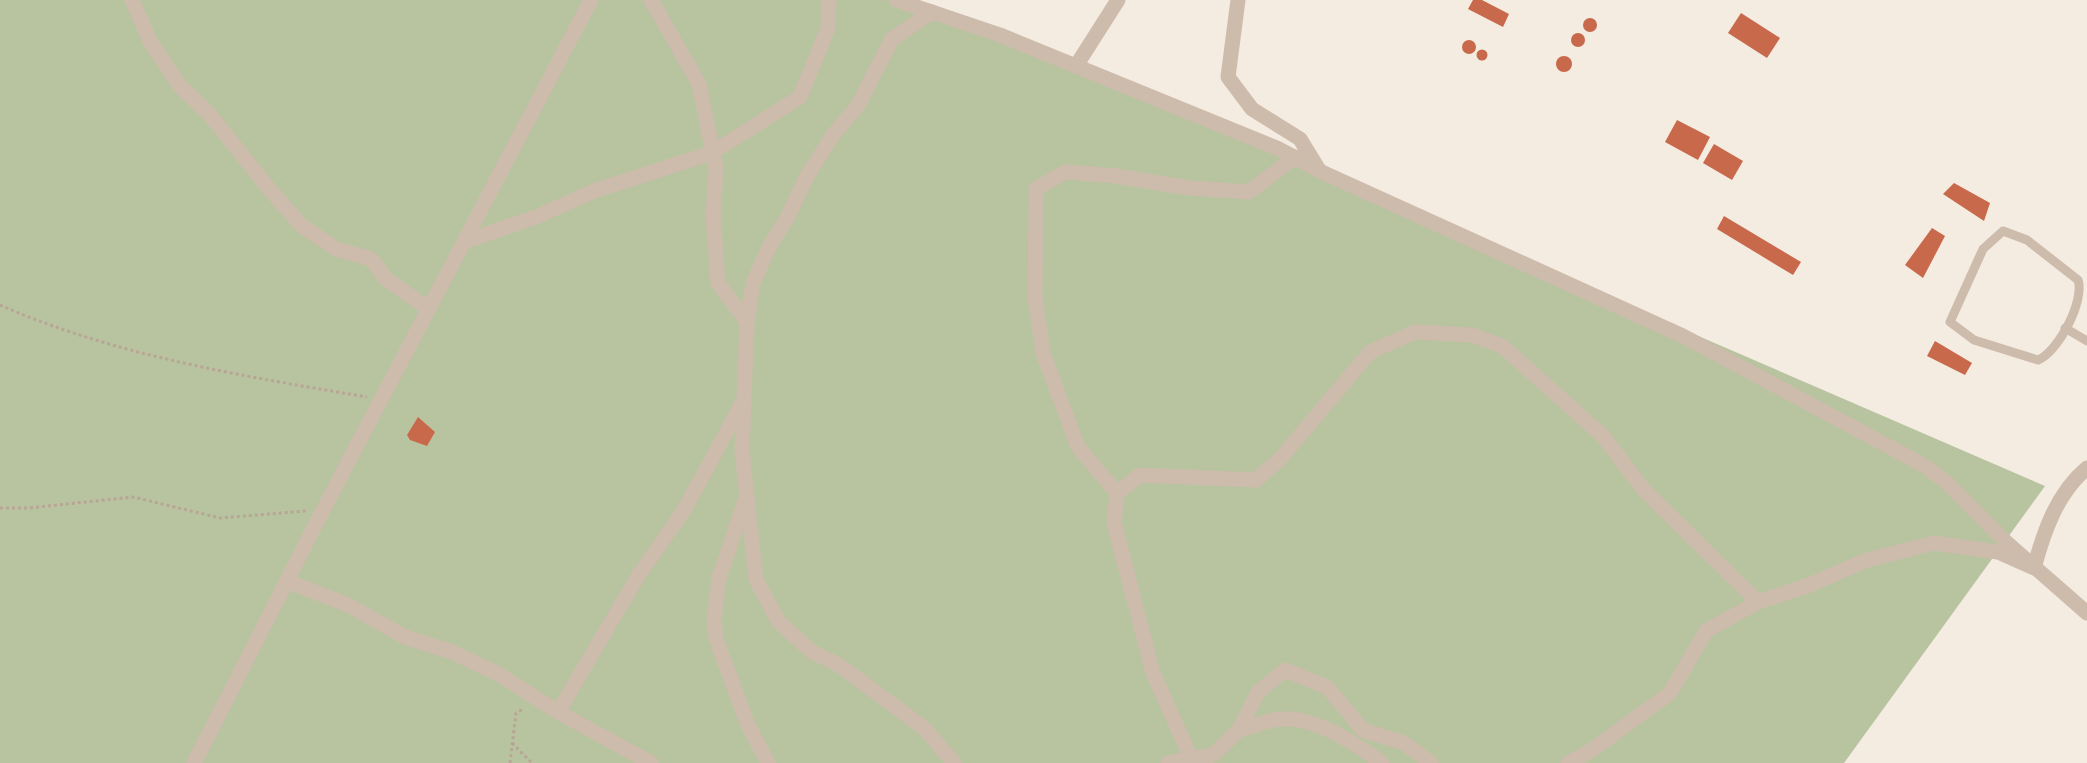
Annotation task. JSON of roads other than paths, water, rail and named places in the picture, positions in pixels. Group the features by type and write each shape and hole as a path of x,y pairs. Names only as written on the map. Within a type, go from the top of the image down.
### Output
{"street":[{"path":"132,0 150,41 179,85 210,115 270,190 303,226 336,249 371,259 386,279 429,309"},
{"path":"194,763 323,510 591,0"},
{"path":"651,0 699,84 716,168 713,215 718,283 747,322"},
{"path":"466,241 536,217 594,191 706,155 800,97 828,28 830,0"},
{"path":"896,0 1000,35 1295,157 1683,336 1925,466 1946,482 2034,568 2087,613"},
{"path":"1076,66 1118,0"},
{"path":"1238,0 1228,77 1252,109 1300,139 1319,170"},
{"path":"932,12 892,39 858,105 833,135 807,176 787,218 769,247 753,283 747,322 742,403 746,497 756,580 779,622 812,652 839,665 924,728 954,763"},
{"path":"1117,494 1078,447 1043,353 1035,297 1036,189 1065,172 1116,176 1188,188 1249,192 1295,157"},
{"path":"1191,758 1154,673 1114,523 1117,494 1140,475 1256,480 1280,459 1370,352 1415,332 1472,335 1502,346 1603,436 1643,489 1758,602"},
{"path":"558,712 638,576 684,510 742,403"},
{"path":"2034,568 2049,521 2075,478 2087,468"},
{"path":"746,497 719,578 714,620 716,639 727,669 748,724 768,763"},
{"path":"1568,763 1592,750 1670,693 1706,631 1758,602 1807,586 1868,560 1934,543 1998,552 2034,568"},
{"path":"287,581 348,605 405,637 452,652 500,675 558,712 651,763"},
{"path":"1168,763 1213,755 1239,730 1258,692 1285,670 1327,687 1363,730 1404,743 1431,763"},
{"path":"1239,730 1281,719 1319,726 1356,744 1382,763"}],"lane":[{"path":"2003,231 2027,240 2078,280 2081,290 2079,302 2065,328 2048,356 2038,360 1974,339 1950,322 1983,249 2003,231"},
{"path":"2065,328 2087,341"}]}
